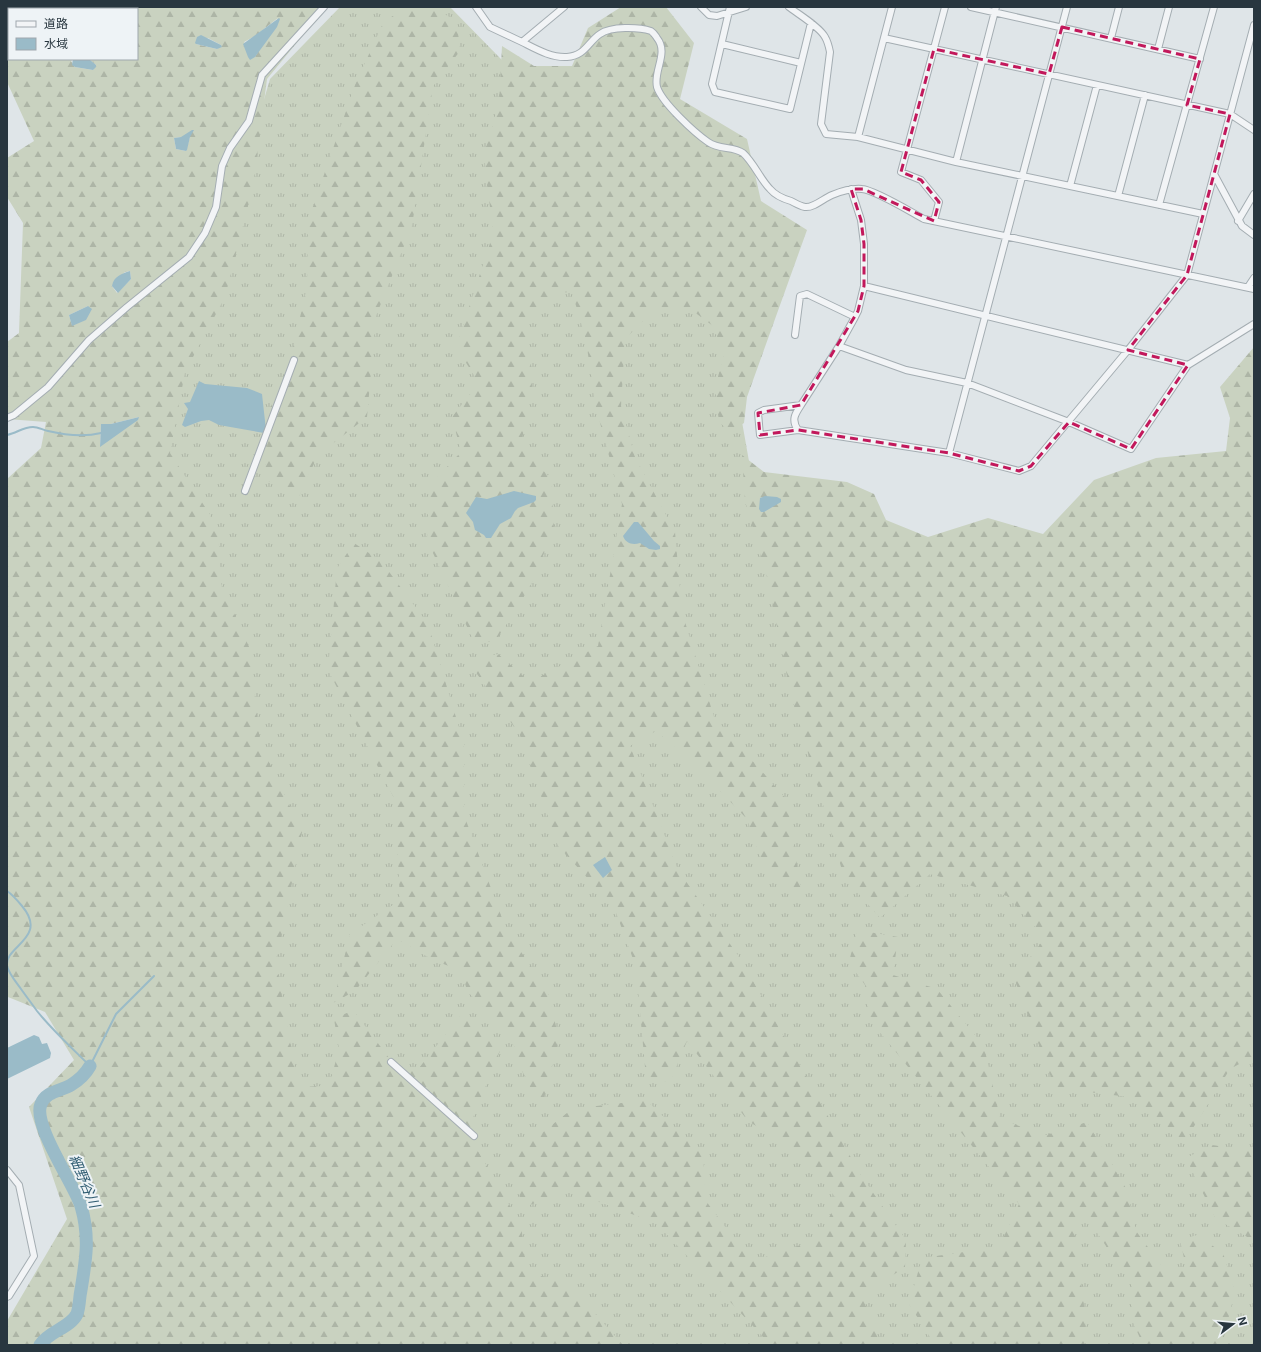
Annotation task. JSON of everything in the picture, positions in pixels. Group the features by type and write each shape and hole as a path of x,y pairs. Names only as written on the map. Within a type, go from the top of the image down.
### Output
{"street":[{"path":"7,418 14,415 48,387 89,340 189,257 205,234 208,227 216,207 222,166 230,148 249,120 262,75 324,7"},
{"path":"476,7 490,28 546,54 558,57 569,57 583,52 601,34 608,30 627,28 645,29 653,32 659,40 662,50 657,78 657,88 677,115 710,143 722,148 736,150 743,153 770,190 784,199 805,207 850,189 863,189 878,195 924,219 1251,288 1254,278"},
{"path":"522,42 564,7"},
{"path":"701,7 709,15 717,16 730,10 746,7"},
{"path":"789,7 811,23 825,36 830,52 821,124 826,134 858,137 956,162 1203,214"},
{"path":"858,137 892,7"},
{"path":"934,221 939,202 921,180 901,172 945,7"},
{"path":"971,7 995,10 1062,28 1200,58"},
{"path":"949,453 1067,7"},
{"path":"1111,38 1119,7"},
{"path":"1158,49 1169,7"},
{"path":"1159,205 1214,7"},
{"path":"730,10 712,84 715,92 790,109 811,23"},
{"path":"956,162 995,10"},
{"path":"801,405 764,410 758,413 760,435 798,430 949,453 1019,471 1031,466 1128,350 1186,274 1254,25"},
{"path":"884,38 1230,114 1254,130"},
{"path":"722,44 801,63"},
{"path":"1070,186 1097,85"},
{"path":"1118,196 1145,96"},
{"path":"1214,174 1238,221 1254,235"},
{"path":"798,430 794,420 795,414 840,346 858,312 864,286 864,244 861,220 850,189"},
{"path":"1238,221 1254,194"},
{"path":"864,286 1188,365"},
{"path":"795,335 800,296 807,294 855,317"},
{"path":"840,346 906,370 967,383 1069,422 1131,449 1188,365 1254,324"},
{"path":"245,491 294,360"},
{"path":"391,1062 474,1136"},
{"path":"7,1170 19,1185 34,1256 7,1297"}],"highlighted area":[{"path":"1062,27 1200,59 1187,105 1230,114 1187,275 1128,350 1188,365 1131,449 1069,422 1031,466 1019,471 949,453 798,430 760,435 758,413 801,405 858,311 864,286 864,244 861,220 851,189 863,189 934,221 939,202 921,180 901,172 934,49 1049,74"}],"green space":[{"path":"7,7 326,7 267,79 253,186 225,297 185,372 170,453 218,527 221,584 250,649 260,743 302,832 276,963 298,1087 329,1086 339,1049 334,1019 353,1010 398,1070 419,1068 464,1011 502,1046 472,1120 475,1146 521,1225 527,1274 565,1280 623,1345 7,1345 7,1321 67,1219 29,1107 74,1060 45,1012 8,997 7,994 7,479 41,448 46,422 7,419 7,342 19,333 23,223 7,197 7,158 34,141 7,82","holes":["278,18 255,57 244,42 255,36","208,38 221,45 217,49 196,44","190,137 186,151 176,149 174,138","130,271 131,279 117,293 112,286 125,272","88,306 72,325 69,315","139,417 100,446 101,424 111,424"]},
{"path":"340,7 450,7 717,280 753,484 1254,1009 1254,1345 555,1345 279,1103 160,454 270,79"},
{"path":"409,7 434,7 457,22 460,51 433,86 412,226 376,316 367,417 318,455 299,496 264,479 272,395 286,378 307,287 308,221 355,85 384,21"},
{"path":"621,7 666,7 694,43 680,99 747,139 761,201 807,230 747,397 744,423 730,432 719,422 715,388 724,354 713,326 689,308 653,311 625,339 621,406 635,457 675,532 682,612 714,717 787,800 803,904 764,868 747,819 694,764 656,731 630,746 678,870 742,961 860,1174 906,1240 905,1267 862,1296 881,1345 768,1345 767,1341 656,1223 567,1190 525,1207 504,1163 572,1109 646,1100 703,1154 706,1201 751,1262 818,1239 838,1200 794,1149 748,1121 687,1041 670,1082 646,1078 636,967 614,907 558,846 521,737 468,661 498,654 530,682 598,646 622,504 595,404 586,340 572,292 551,293 527,319 532,386 521,445 551,479 554,529 530,587 495,642 474,642 427,540 429,486 461,452 452,417 479,383 456,347 493,234 484,154 499,103 502,46 534,66 572,66 588,28"},
{"path":"1254,347 1254,1056 1230,1069 1183,1144 1129,1097 1055,1088 1014,978 1045,938 1007,896 930,874 880,918 844,877 790,691 767,577 745,501 742,455 764,472 847,482 874,494 886,520 928,537 988,518 1043,534 1094,480 1156,458 1226,451 1230,418 1220,387"},
{"path":"354,543 381,561 428,624 464,744 464,815 506,929 548,993 559,1039 544,1098 537,1101 519,1065 512,1038 467,991 462,971 433,960 397,939 355,991 333,1003 350,934 400,900 395,800 328,670 337,568"},
{"path":"857,930 898,937 893,975 937,989 984,1046 1000,1118 1043,1136 1087,1122 1127,1190 1136,1231 1167,1273 1186,1267 1180,1240 1197,1235 1223,1253 1235,1291 1222,1345 1143,1345 1132,1320 1132,1285 1086,1216 1073,1219 1086,1321 1084,1345 935,1345 909,1304 922,1258 999,1247 1019,1204 870,1020 865,985 849,962"},
{"path":"1212,1145 1254,1151 1254,1241 1215,1218 1186,1158"}],"water":[{"path":"279,18 277,27 255,57 250,60 243,44"},
{"path":"201,35 221,45 222,47 217,49 196,44 197,37"},
{"path":"73,60 90,60 96,65 96,67 93,70 75,67 72,65"},
{"path":"194,130 190,137 187,150 176,149 174,138 181,137"},
{"path":"130,271 131,279 118,293 112,286 114,280 121,274"},
{"path":"88,306 92,309 86,320 72,326 69,315"},
{"path":"199,381 205,384 247,388 262,394 266,430 264,433 219,425 209,420 201,421 185,427 182,425 188,409 184,403 190,402"},
{"path":"139,417 138,420 100,447 101,424 111,424"},
{"path":"514,491 536,496 536,500 518,508 511,518 500,524 491,538 486,538 484,535 475,530 473,522 466,513 476,497 487,499"},
{"path":"765,496 777,497 781,499 781,502 764,512 761,512 759,509 760,498"},
{"path":"634,522 638,522 660,546 660,549 649,549 640,543 632,544 626,541 623,536"},
{"path":"605,857 612,870 603,878 593,865"},
{"path":"34,1035 39,1037 42,1044 47,1043 51,1053 50,1058 7,1079 7,1048"}],"waterway":[{"path":"7,435 33,427 46,431 68,434 88,435 101,433"},
{"path":"7,891 22,906 29,917 31,926 24,940 8,959 7,966 9,972 43,1018 90,1066 116,1014 154,976"},
{"name":"細野谷川","path":"40,1345 49,1336 70,1323 77,1314 86,1248 86,1228 81,1206 42,1125 40,1113 41,1104 46,1096 77,1081 84,1075 90,1066"}]}
